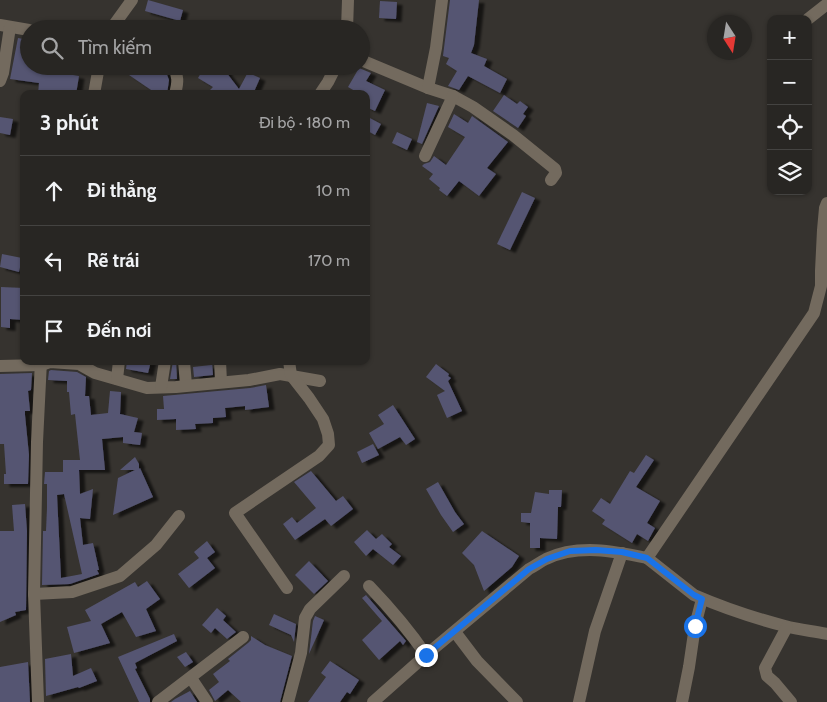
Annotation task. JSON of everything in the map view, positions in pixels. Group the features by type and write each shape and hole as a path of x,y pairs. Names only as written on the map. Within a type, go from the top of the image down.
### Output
{"street":[{"path":"118,20 132,0"},
{"path":"347,20 348,0"},
{"path":"428,88 436,48 442,0"},
{"path":"812,16 827,4"},
{"path":"0,81 3,73 5,26 20,28"},
{"path":"370,64 428,88 453,96 481,112 556,169 556,173 551,180"},
{"path":"95,90 97,75"},
{"path":"176,90 177,75"},
{"path":"323,90 332,75"},
{"path":"425,156 453,96"},
{"path":"647,558 814,313 821,286 825,208 827,203"},
{"path":"0,366 20,365"},
{"path":"38,702 34,594 41,365"},
{"path":"82,365 95,373 146,388 249,380 280,374 320,381"},
{"path":"117,379 119,365"},
{"path":"161,387 164,365"},
{"path":"184,365 186,385"},
{"path":"220,365 221,382"},
{"path":"287,588 235,513 319,456 329,444 323,419 291,375 290,365"},
{"path":"34,594 72,592 120,576 156,545 179,516"},
{"path":"373,702 529,569 547,559 570,551 622,552 647,558 694,595 702,599 787,627 827,634"},
{"path":"579,702 595,631 622,552"},
{"path":"288,702 301,653 305,618 310,609 344,576"},
{"path":"369,586 399,618 426,655"},
{"path":"682,702 695,626 702,599"},
{"path":"787,627 765,668 767,676 791,702"},
{"path":"455,632 477,661 517,702"},
{"path":"158,702 192,678 243,637"},
{"path":"192,678 207,702"}],"building":[{"path":"148,0 183,10 180,20 145,11"},
{"path":"450,0 479,0 474,45 471,53 487,59 484,66 507,79 500,93 468,76 459,90 448,86 457,71 446,64 449,58 443,56"},
{"path":"380,1 397,2 396,19 379,18"},
{"path":"18,38 20,38 20,75 79,76 77,90 38,90 39,83 10,79"},
{"path":"129,75 167,75 169,80 168,90 151,90"},
{"path":"200,75 228,75 239,89 246,75 260,78 255,90 210,90 213,87 198,78"},
{"path":"355,75 370,75 366,81 385,90 375,111 370,109 370,90 353,90 348,87"},
{"path":"504,95 517,104 520,101 528,107 523,114 526,116 518,128 493,111"},
{"path":"427,103 439,106 422,144 417,142"},
{"path":"454,114 468,123 472,116 508,142 487,168 496,174 479,196 459,181 447,196 429,179 433,174 422,166 430,162 434,156 446,165 465,137 448,127"},
{"path":"0,117 13,119 10,135 0,133"},
{"path":"370,118 381,124 375,135 370,132"},
{"path":"397,132 412,139 407,150 392,143"},
{"path":"522,192 535,198 510,250 497,244"},
{"path":"2,254 20,258 19,272 0,267"},
{"path":"1,287 20,288 20,320 10,319 10,328 1,327"},
{"path":"436,364 449,374 448,376 451,378 448,381 462,411 447,418 437,395 445,391 426,377"},
{"path":"126,365 150,365 148,373 126,369"},
{"path":"172,365 176,365 177,379 170,379"},
{"path":"212,365 213,375 194,377 193,367"},
{"path":"49,371 77,372 86,377 85,396 89,396 91,415 108,413 110,391 121,392 120,414 138,418 134,432 142,433 140,445 123,443 123,437 102,439 105,470 79,470 80,494 93,489 90,519 80,518 83,545 93,543 99,574 70,584 42,585 43,531 46,531 47,508 47,484 44,484 45,472 63,472 63,460 80,460 75,414 71,415 67,381 48,380","holes":["64,494 82,574 61,578 57,495"]},
{"path":"32,373 31,390 28,391 30,411 25,411 29,455 28,484 4,484 4,474 6,474 4,444 0,444 0,374"},
{"path":"266,385 269,407 245,410 245,406 225,408 226,417 213,418 213,423 195,424 196,429 176,430 176,419 157,420 157,409 164,409 163,396"},
{"path":"393,405 415,439 406,445 400,437 378,449 369,433 384,424 378,415"},
{"path":"373,444 379,455 362,463 357,452"},
{"path":"646,455 654,460 636,487 660,501 647,523 655,528 648,541 637,534 632,543 602,524 605,520 592,511 601,498 610,504 630,471 634,473"},
{"path":"135,457 153,497 113,515 118,478 135,470 120,470"},
{"path":"311,471 336,501 343,496 353,509 331,526 325,519 295,540 283,524 292,517 297,523 316,508 294,482"},
{"path":"438,482 464,524 453,532 426,489"},
{"path":"549,490 562,490 561,507 558,507 557,539 540,538 540,548 530,548 530,523 521,522 521,513 531,513 535,492 549,494"},
{"path":"25,504 27,531 26,610 15,612 16,615 0,622 0,531 14,531 12,505"},
{"path":"367,530 376,539 382,534 392,544 389,547 401,556 393,565 373,549 366,556 354,542"},
{"path":"482,531 519,556 512,567 484,591 474,565 462,553"},
{"path":"207,541 215,552 207,558 215,568 189,588 178,574 199,558 194,552"},
{"path":"309,561 328,581 314,594 295,575"},
{"path":"147,581 160,599 146,609 156,631 136,637 122,612 101,624 110,643 74,653 67,627 91,621 85,610 135,582 138,587"},
{"path":"366,595 406,641 403,645 400,641 379,660 362,640 382,621 362,598"},
{"path":"217,608 226,616 223,620 236,632 227,639 215,628 211,633 202,625"},
{"path":"274,614 296,624 294,642 291,635 269,625"},
{"path":"315,616 324,620 309,654 313,621"},
{"path":"174,634 177,641 135,663 137,668 135,669 150,699 150,702 139,702 118,657"},
{"path":"251,636 265,645 292,656 280,702 241,702 228,690 215,701 209,690 219,682 213,674 230,661 228,659 251,640"},
{"path":"186,652 193,662 185,667 177,657"},
{"path":"71,654 73,676 91,668 97,681 79,688 46,696 45,659"},
{"path":"330,661 359,680 350,694 347,692 340,702 308,702 326,677 321,673"},
{"path":"28,662 30,702 0,702 0,667"},
{"path":"190,691 197,702 171,702 175,699"}],"route":[{"path":"426,655 529,569 547,559 570,551 622,552 647,558 694,595 702,599 695,626"}]}
